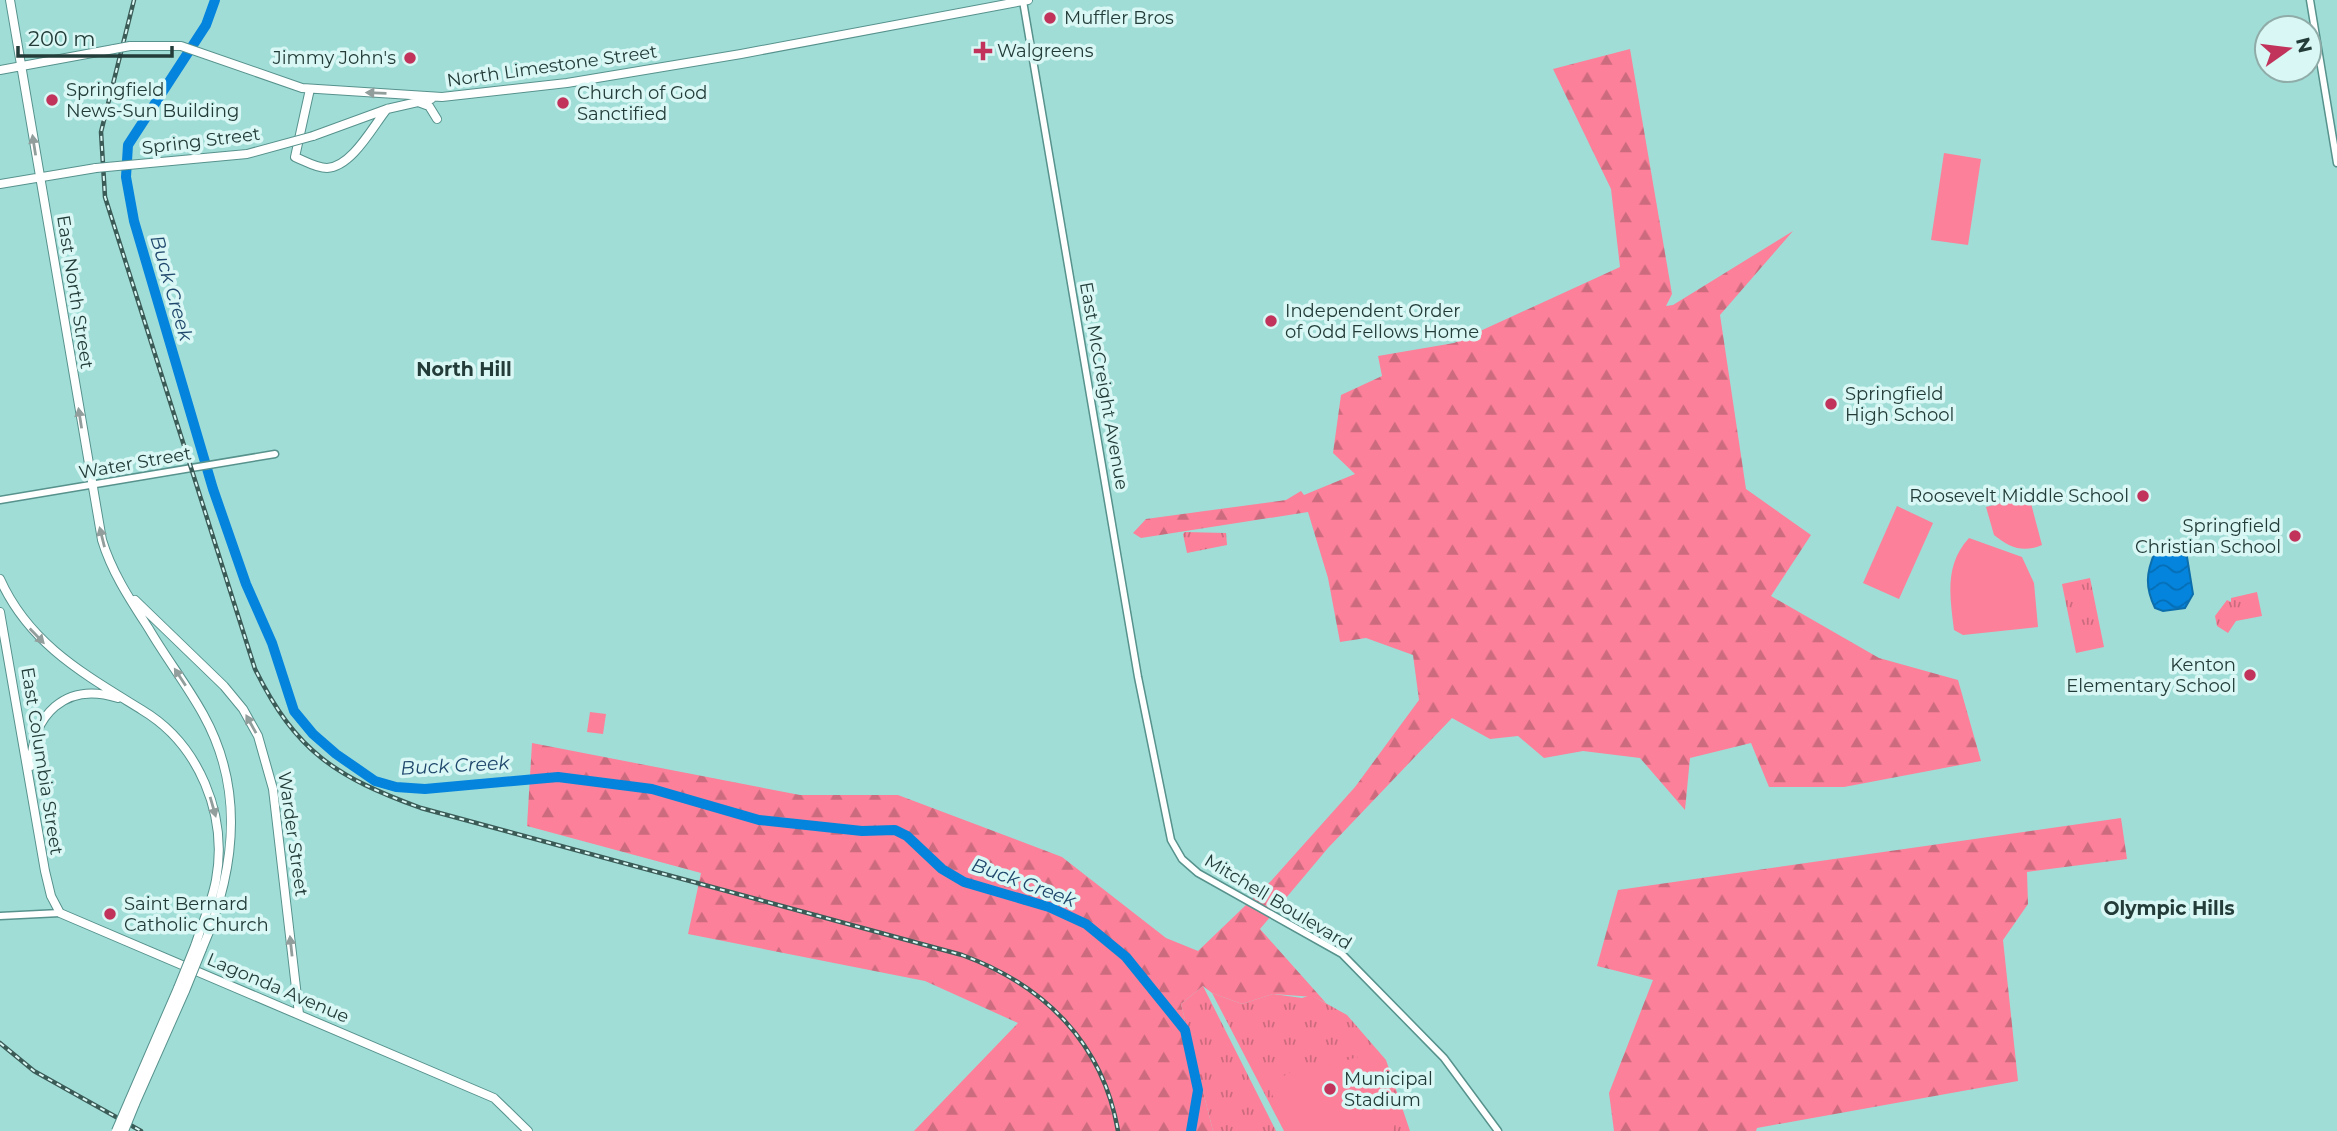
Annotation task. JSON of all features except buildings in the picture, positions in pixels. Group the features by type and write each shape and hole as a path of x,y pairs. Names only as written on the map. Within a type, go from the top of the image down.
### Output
{"main road":[{"name":"East North Street","path":"10,0 92,485 104,545 122,586"},
{"name":"North Limestone Street","path":"0,70 130,46 169,45 208,54 280,82 310,89 442,97 567,83 740,54 1025,0"},
{"path":"310,89 295,157 321,167 339,165 349,157 387,109"},
{"name":"Spring Street","path":"0,184 96,168 247,154 313,136 387,109 442,97"},
{"path":"415,102 429,106 437,119"},
{"path":"0,579 19,615 44,644 156,719 176,738 201,775 212,804 218,831 217,870 199,947"},
{"path":"116,1131 132,1102 199,947 219,909 230,858 232,809 229,781 203,714 122,586"},
{"name":"Warder Street","path":"122,586 224,686 243,709 258,736 273,789 299,1014"},
{"name":"East Columbia Street","path":"0,612 45,871 51,896 60,913"},
{"path":"30,787 34,737 51,709 82,694 111,696 130,703"},
{"name":"Lagonda Avenue","path":"60,913 494,1098 528,1131"},
{"path":"124,1131 132,1102"}],"street":[{"name":"East McCreight Avenue","path":"1025,0 1138,677 1158,776"},
{"path":"2310,0 2337,163"},
{"name":"Water Street","path":"0,500 275,454"},
{"name":"Mitchell Boulevard","path":"1158,776 1167,828 1182,859 1218,885 1342,954 1443,1056 1497,1131"},
{"name":"Lagonda Avenue","path":"0,916 60,913"}],"green space":[{"path":"1630,49 1672,294 1666,306 1673,305 1793,231 1720,315 1746,489 1811,535 1771,596 1879,658 1958,680 1981,761 1844,787 1769,787 1751,743 1690,758 1685,810 1640,758 1583,751 1544,758 1518,736 1490,739 1452,718 1328,848 1260,929 1326,1003 1314,997 1273,994 1242,1004 1212,993 1203,986 1181,1004 1213,1131 914,1131 1018,1023 925,981 688,934 701,873 527,826 532,743 800,795 898,795 1062,857 1166,938 1198,951 1271,881 1355,787 1419,700 1413,655 1366,638 1340,642 1328,578 1308,512 1141,538 1133,533 1146,519 1286,500 1301,491 1304,495 1355,474 1333,453 1341,395 1382,376 1378,356 1454,343 1620,267 1611,189 1553,69"},
{"path":"1944,153 1981,159 1968,245 1931,240"},
{"path":"2029,496 2042,545 2029,549 2017,548 1994,535 1986,507"},
{"path":"1897,506 1933,523 1899,599 1863,583"},
{"path":"1226,533 1227,545 1187,553 1183,534"},
{"path":"1969,538 2022,557 2034,583 2038,627 1963,635 1954,630 1950,594 1952,570 1961,548"},
{"path":"2090,578 2104,647 2076,653 2062,584"},
{"path":"2257,592 2262,616 2236,621 2228,633 2217,626 2215,616 2227,600 2231,602 2231,598"},
{"path":"590,712 606,714 603,734 587,732"},
{"path":"2121,818 2127,859 2027,872 2028,904 2003,940 2018,1081 1757,1128 1756,1131 1614,1131 1609,1093 1653,980 1597,966 1618,890"},
{"path":"1203,986 1276,1131 1213,1131 1181,1004"},
{"path":"1212,993 1242,1004 1273,994 1302,998 1311,995 1347,1015 1386,1060 1410,1131 1284,1131"},
{"name":"Municipal Stadium","path":"1373,1053 1394,1101 1393,1131 1299,1131 1292,1121 1286,1123 1267,1084 1308,1064 1310,1070"}],"water":[{"path":"2176,551 2187,557 2193,594 2185,608 2163,611 2155,608 2150,593 2150,567 2155,552"}],"waterway":[{"name":"Buck Creek","path":"215,0 206,25 128,145 126,177 134,221 213,489 246,584 272,643 294,711 313,734 375,781 396,787 425,789 558,777 652,789 759,820 862,831 895,830 907,836 942,869 964,882 1049,907 1086,924 1126,957 1185,1030 1198,1090 1191,1131"}],"railway":[{"path":"134,0 101,132 105,197 255,669 270,698 303,741 342,772 391,797 421,808 962,955 992,968 1043,1001 1065,1021 1084,1045 1099,1071 1118,1131"},
{"path":"0,1043 34,1071 141,1131"}],"place":[{"name":"Muffler Bros","path":"1050,18"},
{"name":"Walgreens","path":"983,51"},
{"name":"Jimmy John's","path":"410,58"},
{"name":"Springfield News-Sun Building","path":"52,100"},
{"name":"Church of God Sanctified","path":"563,103"},
{"name":"Independent Order of Odd Fellows Home","path":"1271,321"},
{"name":"Springfield High School","path":"1831,404"},
{"name":"Roosevelt Middle School","path":"2143,496"},
{"name":"Springfield Christian School","path":"2295,536"},
{"name":"Kenton Elementary School","path":"2250,675"},
{"name":"Saint Bernard Catholic Church","path":"110,914"},
{"name":"Municipal Stadium","path":"1330,1089"}],"district":[{"name":"North Hill","path":"464,369"},
{"name":"Olympic Hills","path":"2169,908"}]}
